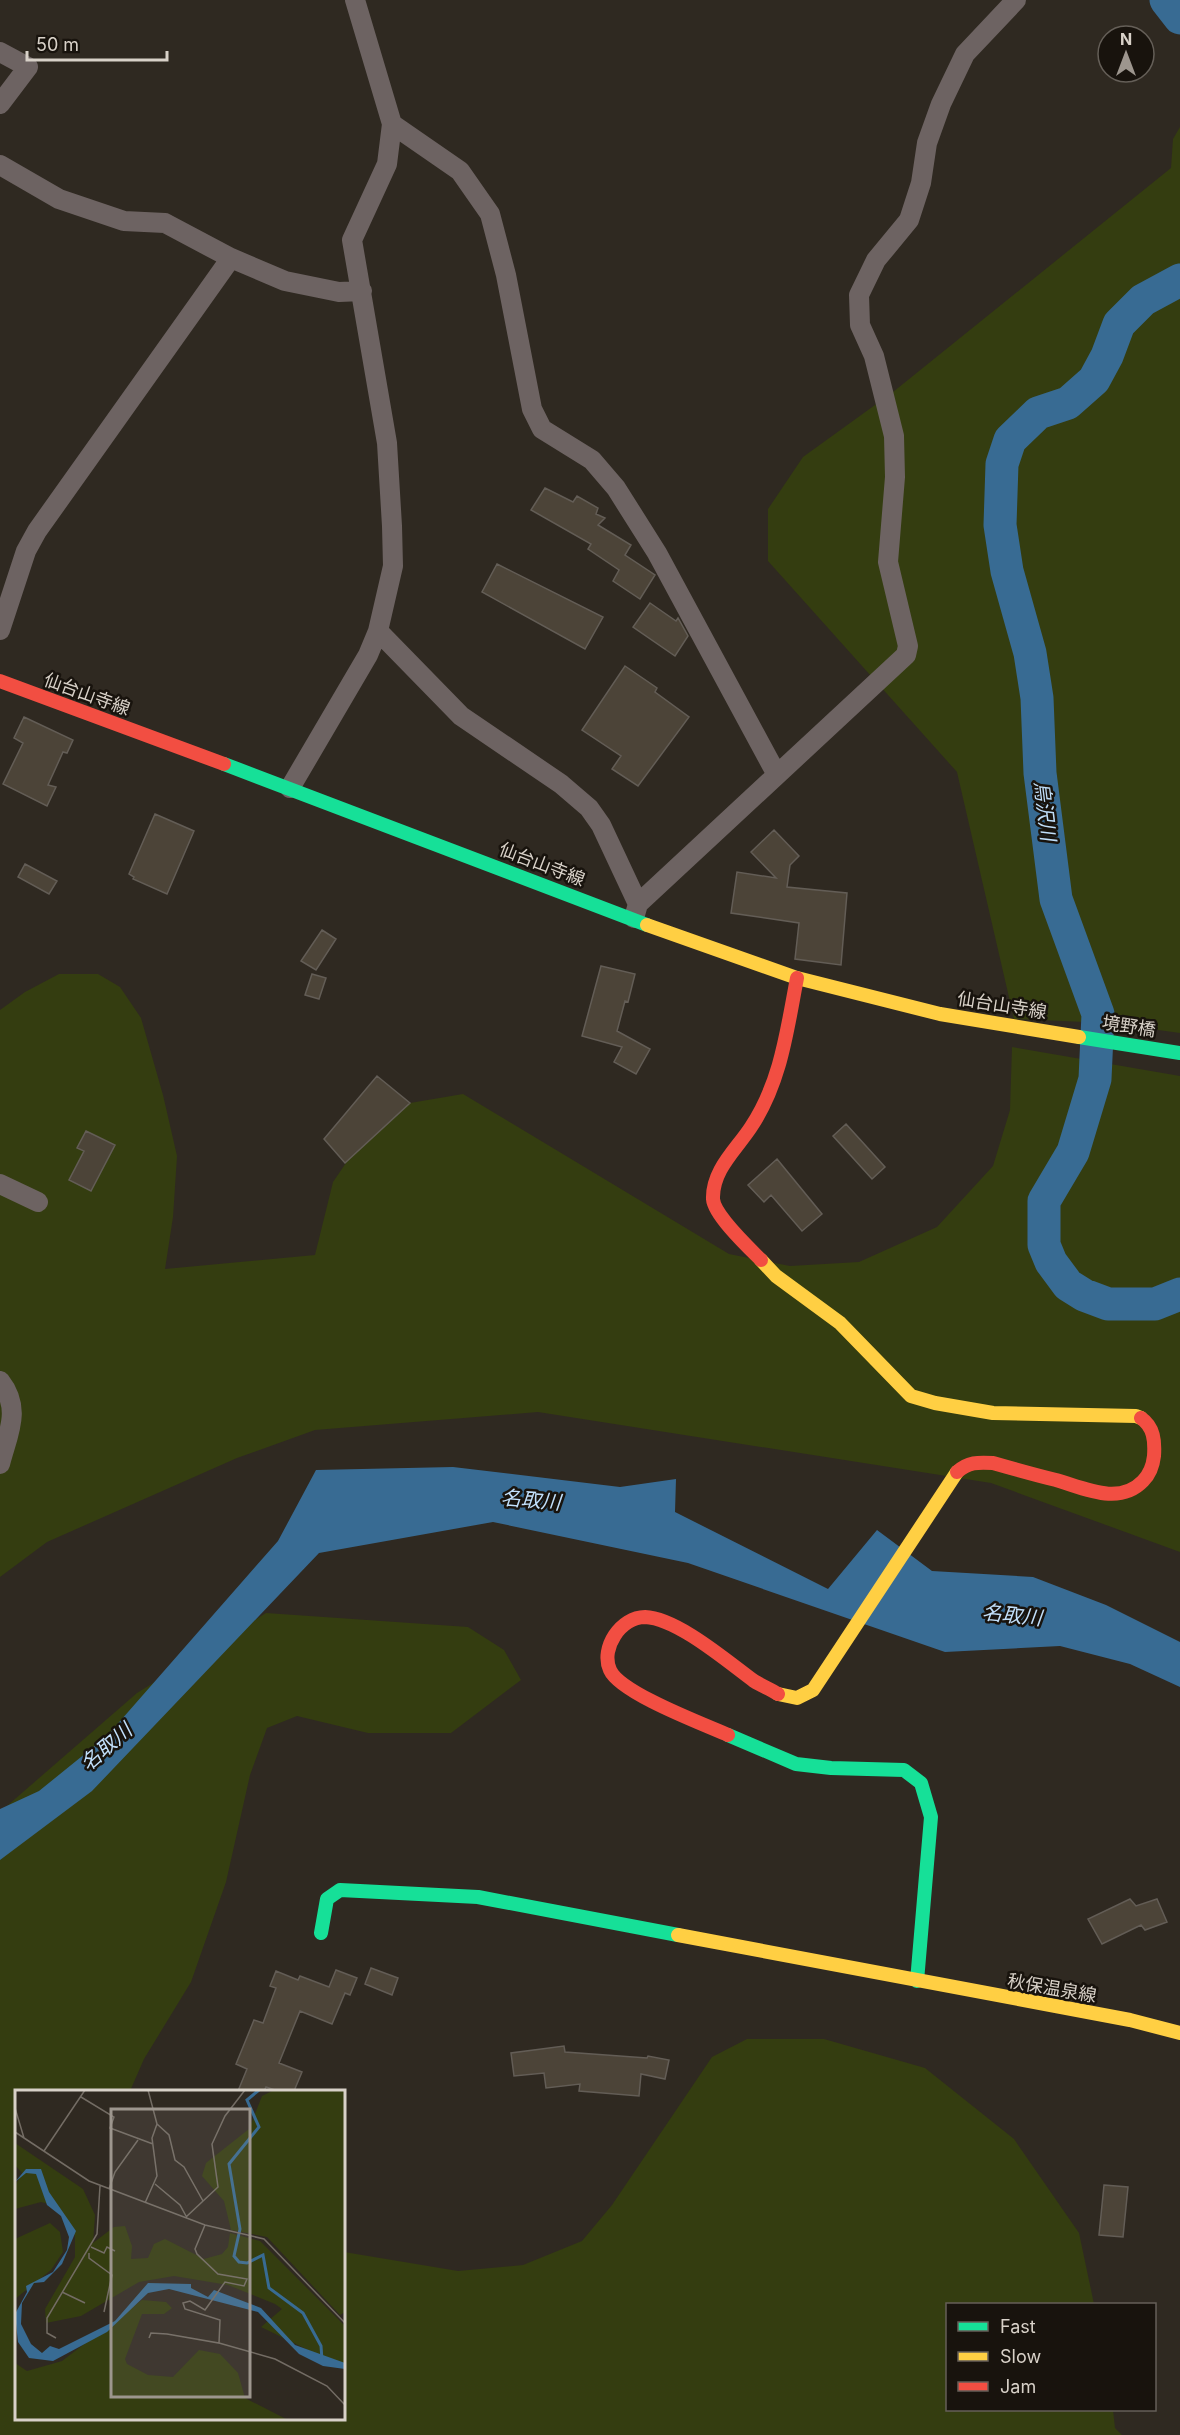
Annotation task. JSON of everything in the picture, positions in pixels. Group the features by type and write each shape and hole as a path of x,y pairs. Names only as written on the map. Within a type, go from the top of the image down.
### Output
{"street":[{"path":"290,788 368,655 378,631 393,566 387,443 362,291 351,240 387,164 392,124 355,0"},
{"path":"378,631 461,716 561,784 589,808 601,825 636,911 906,655 908,646 888,562 895,477 894,436 874,356 860,325 859,295 876,260 909,220 921,183 927,143 941,104 965,54 1016,0"},
{"path":"0,52 28,67 0,104"},
{"path":"392,124 460,171 490,214 506,275 532,409 542,429 592,460 616,488 657,553 777,775"},
{"path":"0,165 59,199 124,221 165,223 231,258 285,281 339,292 362,291"},
{"path":"0,630 26,551 37,531 231,258"},
{"name":"仙台山寺線","path":"0,681 290,788 636,911 687,940 797,978 940,1014 1084,1036"},
{"path":"797,978 780,1064 773,1086 752,1126 723,1165 715,1181 713,1202 729,1227 777,1276 840,1323 911,1396 935,1403 993,1413 1136,1416 1147,1422 1154,1434 1155,1457 1150,1474 1141,1485 1126,1492 1105,1494 993,1463 977,1462 966,1465 955,1474 927,1515 838,1655 813,1690 796,1698 783,1696 756,1682 713,1650 668,1623 644,1617 627,1623 614,1635 609,1649 610,1670 628,1689 796,1764 831,1768 904,1770 921,1783 927,1798 930,1817 917,1981"},
{"name":"境野橋","path":"1084,1036 1174,1052"},
{"path":"0,1184 38,1202"},
{"path":"0,1381 12,1400 11,1421 0,1464"},
{"name":"秋保温泉線","path":"321,1933 327,1899 340,1890 478,1898 1130,2020 1180,2033"}],"green space":[{"path":"1180,127 1180,1033 1108,1023 1014,1019 957,772 768,561 768,509 803,457 893,392 1171,168 1173,139"},
{"path":"59,974 98,974 120,987 141,1018 163,1095 177,1156 173,1217 165,1269 315,1255 333,1182 363,1138 410,1103 463,1094 729,1254 790,1266 859,1262 937,1227 993,1166 1010,1110 1012,1047 1180,1076 1180,1552 991,1483 538,1412 315,1430 237,1458 47,1542 0,1577 0,1010 25,992"},
{"path":"266,1613 468,1627 504,1650 521,1680 451,1733 368,1733 297,1716 267,1728 250,1775 226,1882 191,1982 144,2059 130,2090 15,2090 15,2420 345,2420 345,2252 458,2271 523,2265 582,2241 612,2205 712,2057 747,2039 824,2039 925,2068 1014,2139 1079,2233 1094,2303 946,2303 946,2411 1113,2411 1115,2428 1122,2435 0,2435 0,1812 137,1693"}],"water":[{"name":"名取川","path":"453,1467 620,1487 676,1479 675,1512 828,1589 877,1530 932,1571 1033,1577 1106,1605 1180,1642 1180,1687 1130,1664 1060,1646 945,1652 688,1563 493,1522 319,1553 92,1791 0,1860 0,1809 39,1791 107,1736 278,1541 316,1470"}],"building":[{"path":"545,488 573,502 577,496 598,508 596,514 605,518 598,525 631,545 625,555 655,575 640,599 613,581 619,570 588,549 591,544 531,510"},
{"path":"497,564 603,617 585,649 482,592"},
{"path":"650,603 676,621 678,618 688,636 675,656 633,627"},
{"path":"625,666 657,688 655,692 689,717 638,786 612,769 621,756 582,730"},
{"path":"24,717 73,740 67,753 63,752 48,785 56,787 47,806 3,784 23,743 14,738"},
{"path":"155,814 194,831 167,894 133,879 134,877 129,874"},
{"path":"774,830 799,856 790,865 787,887 847,893 841,965 795,959 799,923 731,913 737,872 776,878 751,852"},
{"path":"25,864 57,881 49,894 18,877"},
{"path":"322,930 336,939 316,970 301,961"},
{"path":"601,966 635,974 617,1031 650,1049 636,1074 614,1062 622,1047 582,1036"},
{"path":"312,974 326,978 319,999 305,995"},
{"path":"377,1076 410,1103 345,1163 324,1139"},
{"path":"846,1124 885,1167 872,1179 833,1136"},
{"path":"86,1131 115,1145 91,1191 69,1180 84,1151 77,1148"},
{"path":"777,1159 822,1214 802,1231 771,1195 764,1202 748,1185"},
{"path":"1130,1899 1136,1906 1157,1899 1167,1922 1145,1930 1141,1925 1102,1944 1088,1919"},
{"path":"371,1968 398,1978 392,1995 365,1984"},
{"path":"336,1970 357,1978 350,1995 345,1993 332,2024 300,2011 279,2063 302,2072 294,2090 275,2090 266,2087 264,2090 238,2090 247,2069 236,2064 254,2020 263,2023 276,1988 270,1986 276,1971 298,1980 300,1976 329,1987"},
{"path":"564,2046 565,2052 647,2058 648,2056 669,2060 665,2079 641,2074 639,2096 579,2091 580,2084 546,2088 544,2073 514,2076 511,2053"},
{"path":"1104,2185 1128,2187 1123,2237 1099,2235"}],"waterway":[{"name":"烏沢川","path":"1166,0 1180,18"},
{"name":"烏沢川","path":"1180,280 1143,300 1119,324 1107,356 1094,380 1068,403 1038,413 1010,440 1002,464 1000,525 1007,571 1030,653 1037,698 1040,773 1056,899 1098,1014 1095,1079 1073,1152 1044,1201 1044,1245 1051,1262 1068,1285 1084,1295 1108,1304 1155,1304 1180,1294"}],"traffic: fast":[{"path":"224,764 647,925"},
{"path":"1079,1037 1180,1053"},
{"path":"728,1735 796,1764 831,1768 904,1770 921,1783 931,1817 917,1981"},
{"path":"321,1933 327,1899 340,1890 478,1897 678,1935"}],"traffic: slow":[{"path":"647,925 797,978 940,1014 1079,1037"},
{"path":"761,1260 776,1276 840,1323 911,1396 935,1403 993,1413 1136,1416 1141,1418"},
{"path":"778,1694 797,1698 813,1690 957,1472"},
{"path":"678,1935 1130,2020 1180,2033"}],"traffic: jam":[{"path":"0,681 224,764"},
{"path":"761,1260 719,1214 713,1199 714,1189 716,1179 726,1161 751,1127 769,1092 782,1055 797,978"},
{"path":"957,1472 974,1463 993,1463 1101,1493 1123,1493 1143,1481 1153,1463 1153,1435 1149,1426 1141,1418"},
{"path":"728,1735 645,1698 617,1679 610,1670 608,1652 610,1644 621,1628 636,1618 658,1619 702,1642 754,1681 778,1694"}]}
